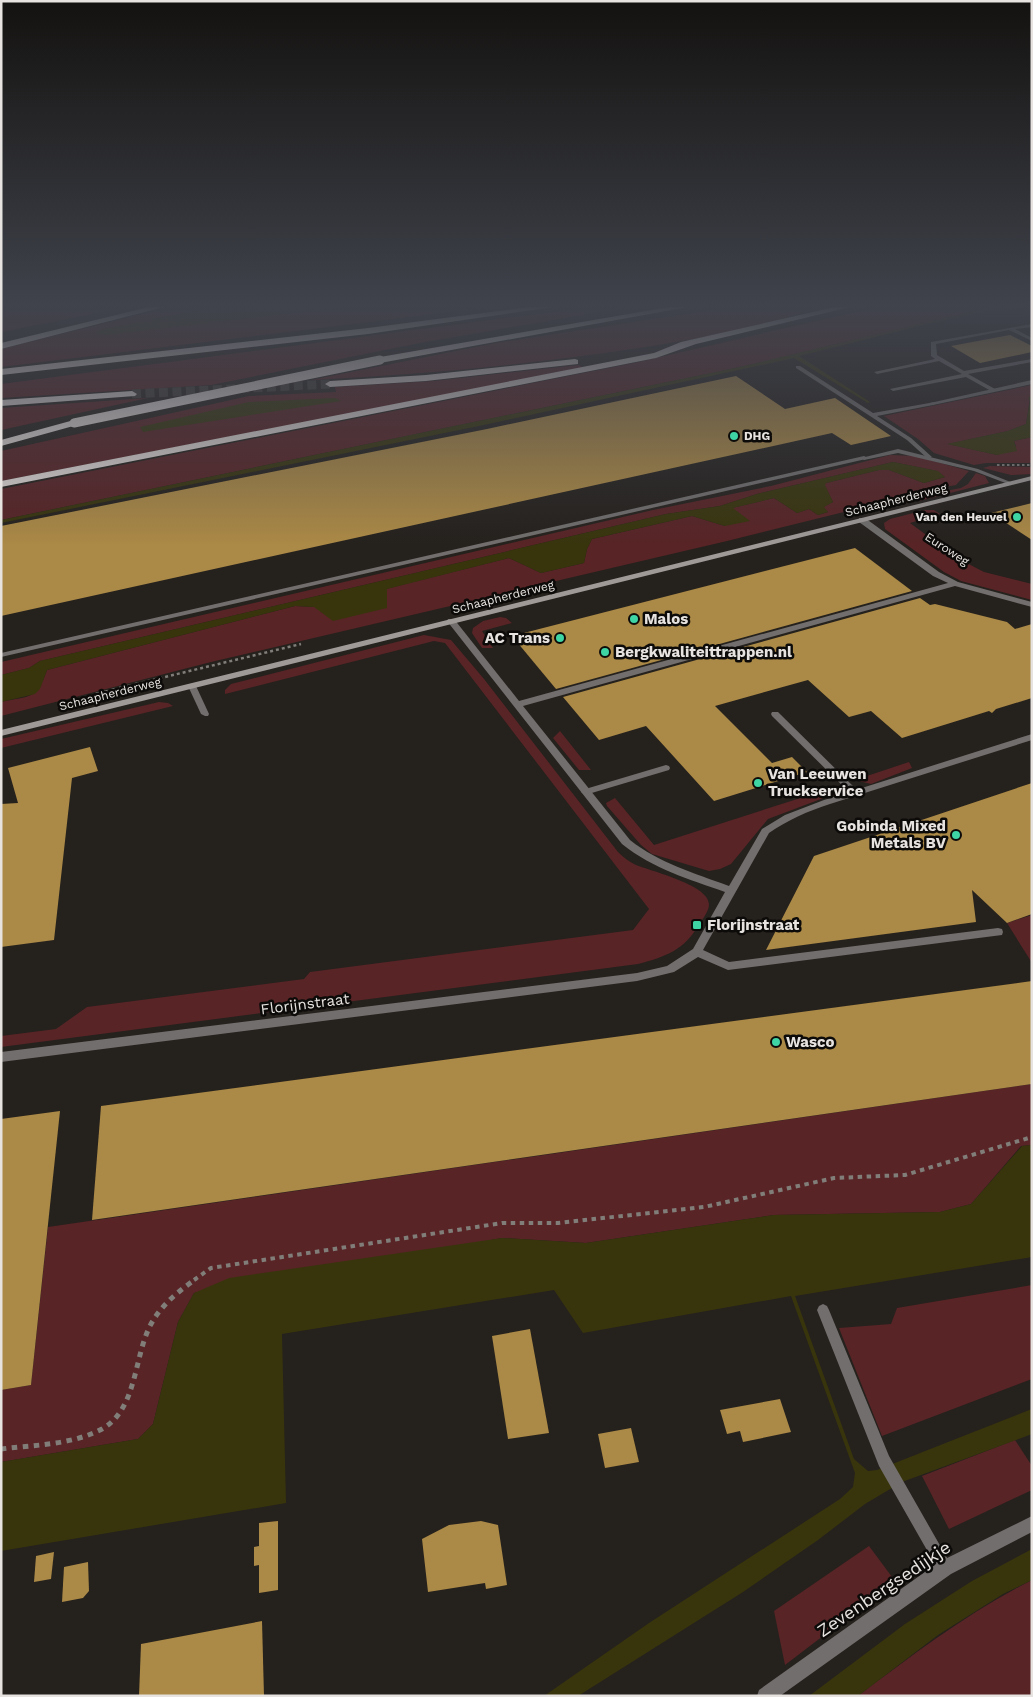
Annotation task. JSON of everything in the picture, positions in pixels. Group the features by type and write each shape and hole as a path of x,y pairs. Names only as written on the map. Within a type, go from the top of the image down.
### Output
{"highway":[{"path":"1,438 253,386"},
{"path":"1,484 500,386"},
{"path":"1,402 132,394"},
{"path":"1,443 74,423"}],"street":[{"path":"933,403 1012,386"},
{"name":"Schaapherderweg","path":"864,458 898,451 929,457 976,470 1010,484"},
{"name":"Schaapherderweg","path":"1,733 1032,478"},
{"name":"Euroweg","path":"862,520 930,570 955,584 1032,605"},
{"path":"516,705 955,584"},
{"path":"451,621 615,830 637,853 651,861 732,891"},
{"name":"Florijnstraat","path":"1,1057 636,977 670,969 697,952 765,832 794,813 1032,737"},
{"path":"697,952 728,966 998,932"},
{"name":"Zevenbergsedijkje","path":"765,1696 945,1568 1032,1524"}],"lane":[{"path":"828,386 910,439 929,457"},
{"path":"893,389 906,386"},
{"path":"986,386 993,390"},
{"path":"873,415 933,403"},
{"name":"Schaapherderweg","path":"1,655 864,458"},
{"path":"192,686 206,714"},
{"path":"775,714 855,793"},
{"path":"585,792 666,768"},
{"path":"823,1310 884,1461 945,1568"}],"path":[{"path":"1,1449 76,1439 111,1423 125,1403 149,1328 171,1296 211,1268 502,1222 558,1223 704,1207 834,1178 905,1175 1032,1137"}],"shaded area":[{"path":"1,386 192,386 1,398"},
{"path":"489,386 1,481 1,451 249,396 336,392 335,387"},
{"path":"517,386 647,386 1,520 1,489"},
{"path":"647,386 663,386 479,426 1,523 1,520"},
{"path":"840,386 846,386 870,402 868,403"},
{"path":"1032,386 1026,424 1008,431 948,444 997,455 1016,446 1014,441 1032,437 1032,462 974,465 934,453 918,439 884,416"},
{"path":"1032,395 1032,437 1014,441 1017,451 997,455 947,444 1008,431 1026,424 1030,401 1028,398"},
{"path":"148,398 1,430 1,408"},
{"path":"335,398 341,401 143,432 140,427 249,402"},
{"path":"890,455 915,456 969,471 956,485 902,495 844,512 727,541 211,662 1,716 1,702 26,697 36,692 47,670 295,606 314,607 509,558 541,573 584,563 587,549 592,539 692,516 725,526 732,508 774,498 797,513 809,509 818,515 828,512 823,507 833,502 824,484 879,470 889,470 924,483 945,477 937,471 893,462 757,494 720,506 666,514 40,661 29,668 1,675 1,662 653,510 771,486"},
{"path":"893,462 938,471 945,477 924,483 889,470 879,470 826,483 825,485 833,502 824,507 828,512 818,515 809,509 797,513 774,498 733,508 750,521 725,526 692,516 592,539 587,549 584,563 541,573 509,558 387,589 387,608 333,621 314,607 295,606 47,670 40,689 35,694 1,702 1,675 29,668 40,661 666,514 720,506 757,494"},
{"path":"990,466 1032,467 1032,474 1011,475 983,468"},
{"path":"976,473 985,476 989,483 923,500 897,504 894,501 961,488 968,484"},
{"path":"925,510 934,510 940,514 910,523 959,559 984,572 1032,584 1032,600 961,581 944,572 885,529 884,523 890,519"},
{"path":"500,617 506,618 512,623 482,631 493,648 482,648 472,633 473,628 483,621"},
{"path":"424,635 451,640 484,679 620,854 634,864 689,884 706,897 709,904 707,912 693,933 681,946 665,955 638,964 1,1047 1,1036 56,1029 87,1007 304,979 310,972 633,930 649,909 445,643 434,641 225,694 225,690 231,684"},
{"path":"159,702 168,703 173,706 1,748 1,739"},
{"path":"560,731 591,770 579,770 553,738"},
{"path":"909,762 912,768 871,784 855,780"},
{"path":"838,786 842,791 768,819 731,864 709,871 652,854 641,845 606,803 615,798 654,845"},
{"path":"1032,915 1032,963 1007,923"},
{"path":"1032,1084 1032,1145 1021,1146 971,1204 940,1212 774,1215 586,1243 502,1238 194,1293 178,1322 153,1424 138,1439 1,1462 1,1390 31,1385 48,1227"},
{"path":"1032,1145 1032,1257 795,1296 854,1459 868,1471 877,1470 1032,1409 1032,1434 902,1482 865,1504 818,1540 743,1592 578,1696 544,1696 649,1623 840,1499 853,1487 855,1473 791,1296 583,1333 554,1290 282,1334 286,1503 1,1551 1,1462 138,1439 153,1424 178,1322 194,1293 229,1278 502,1238 586,1243 774,1215 940,1212 971,1204 1022,1146"},
{"path":"1032,1285 1032,1379 882,1436 839,1328 891,1324 897,1308"},
{"path":"1015,1440 1032,1466 1032,1490 949,1529 922,1476"},
{"path":"869,1546 895,1581 785,1665 774,1611"},
{"path":"1032,1549 1032,1580 1003,1594 938,1635 858,1696 809,1696 905,1624 972,1581"},
{"path":"1032,1580 1032,1696 858,1696 964,1620"}],"building":[{"path":"688,386 751,386 785,409 835,398 891,436 851,445 832,433 1,616 1,526 487,429"},
{"path":"1032,503 1032,540 991,513"},
{"path":"855,548 912,591 556,689 512,636"},
{"path":"920,598 930,605 935,604 1007,622 1015,629 1032,624 1032,698 996,709 992,713 989,711 902,738 871,711 849,717 808,680 715,706 772,763 792,757 807,772 714,801 646,726 599,740 563,697"},
{"path":"90,747 98,771 72,778 54,940 1,947 1,804 18,803 8,768"},
{"path":"1032,783 1032,914 1007,923 972,890 976,922 766,950 814,856"},
{"path":"1032,981 1032,1084 92,1220 101,1106"},
{"path":"60,1111 31,1385 1,1390 1,1119"},
{"path":"530,1329 549,1433 508,1439 492,1336"},
{"path":"780,1399 791,1432 743,1442 740,1431 727,1434 720,1410"},
{"path":"631,1428 639,1462 605,1468 598,1434"},
{"path":"278,1521 278,1590 259,1593 259,1565 254,1566 254,1547 259,1546 259,1523"},
{"path":"481,1521 498,1525 507,1585 486,1589 485,1583 428,1592 422,1539 449,1525"},
{"path":"54,1552 51,1579 34,1582 36,1556"},
{"path":"88,1562 89,1591 83,1598 62,1602 64,1567"},
{"path":"262,1621 264,1696 139,1696 141,1644"}],"tunnel":[{"path":"132,394 287,386"}],"place":[{"name":"DHG","path":"734,436"},
{"name":"Van den Heuvel","path":"1017,517"},
{"name":"Malos","path":"634,619"},
{"name":"AC Trans","path":"560,638"},
{"name":"Bergkwaliteittrappen.nl","path":"605,652"},
{"name":"Van Leeuwen Truckservice","path":"758,783"},
{"name":"Gobinda Mixed Metals BV","path":"956,835"},
{"name":"Florijnstraat","path":"697,925"},
{"name":"Wasco","path":"776,1042"}]}
